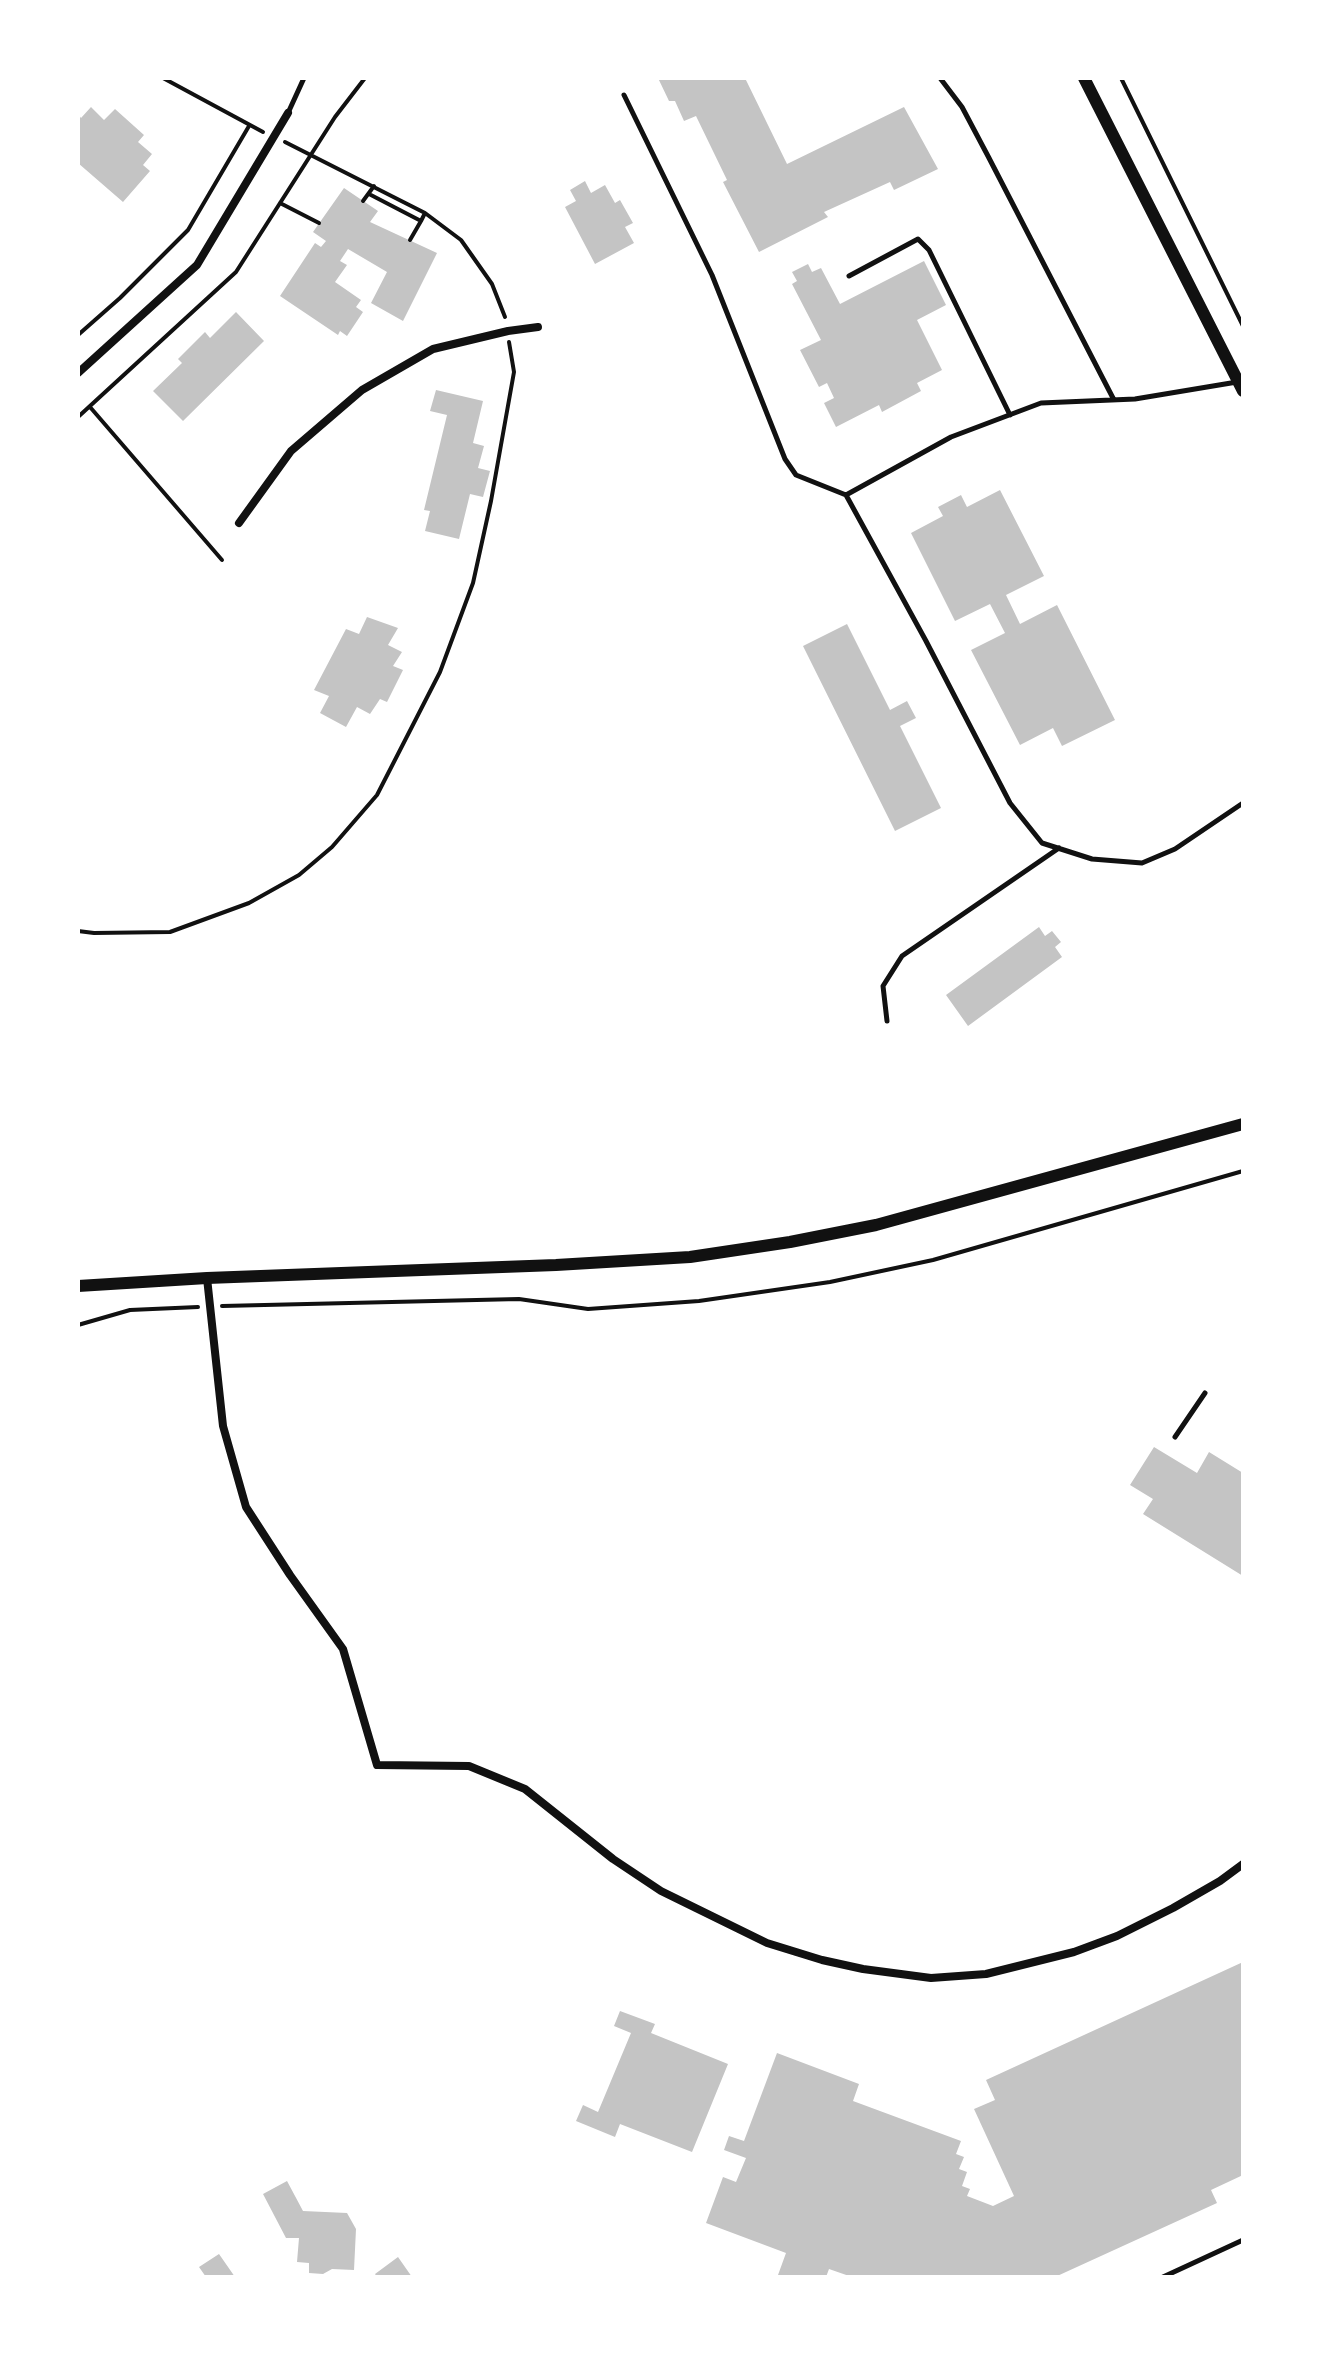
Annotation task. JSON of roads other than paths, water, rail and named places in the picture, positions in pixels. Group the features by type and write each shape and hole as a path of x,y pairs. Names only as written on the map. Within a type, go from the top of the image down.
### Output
{"street":[{"path":"1084,78 1241,384"},
{"path":"78,373 197,265 288,113"},
{"path":"239,523 291,451 362,390 433,349 538,327"},
{"path":"78,1286 690,1257 776,1244 890,1221 1243,1124"},
{"path":"207,1278 223,1426 246,1507 343,1649 377,1765 469,1766 525,1789 613,1859 661,1891 767,1943 863,1969 931,1978 986,1974 1074,1952 1117,1936 1173,1908 1243,1864"}],"lane":[{"path":"288,113 304,78"},
{"path":"940,78 962,107 1114,400"},
{"path":"624,95 712,275 785,459 796,475 846,495 1010,803 1042,843 1092,859 1142,863 1175,849 1243,803"},
{"path":"849,276 918,239 929,250 1010,415"},
{"path":"846,495 951,437 1041,403 1135,399 1241,384"},
{"path":"887,1021 883,986 902,956 1059,848"},
{"path":"1175,1437 1205,1393"},
{"path":"1163,2277 1243,2240"}]}
